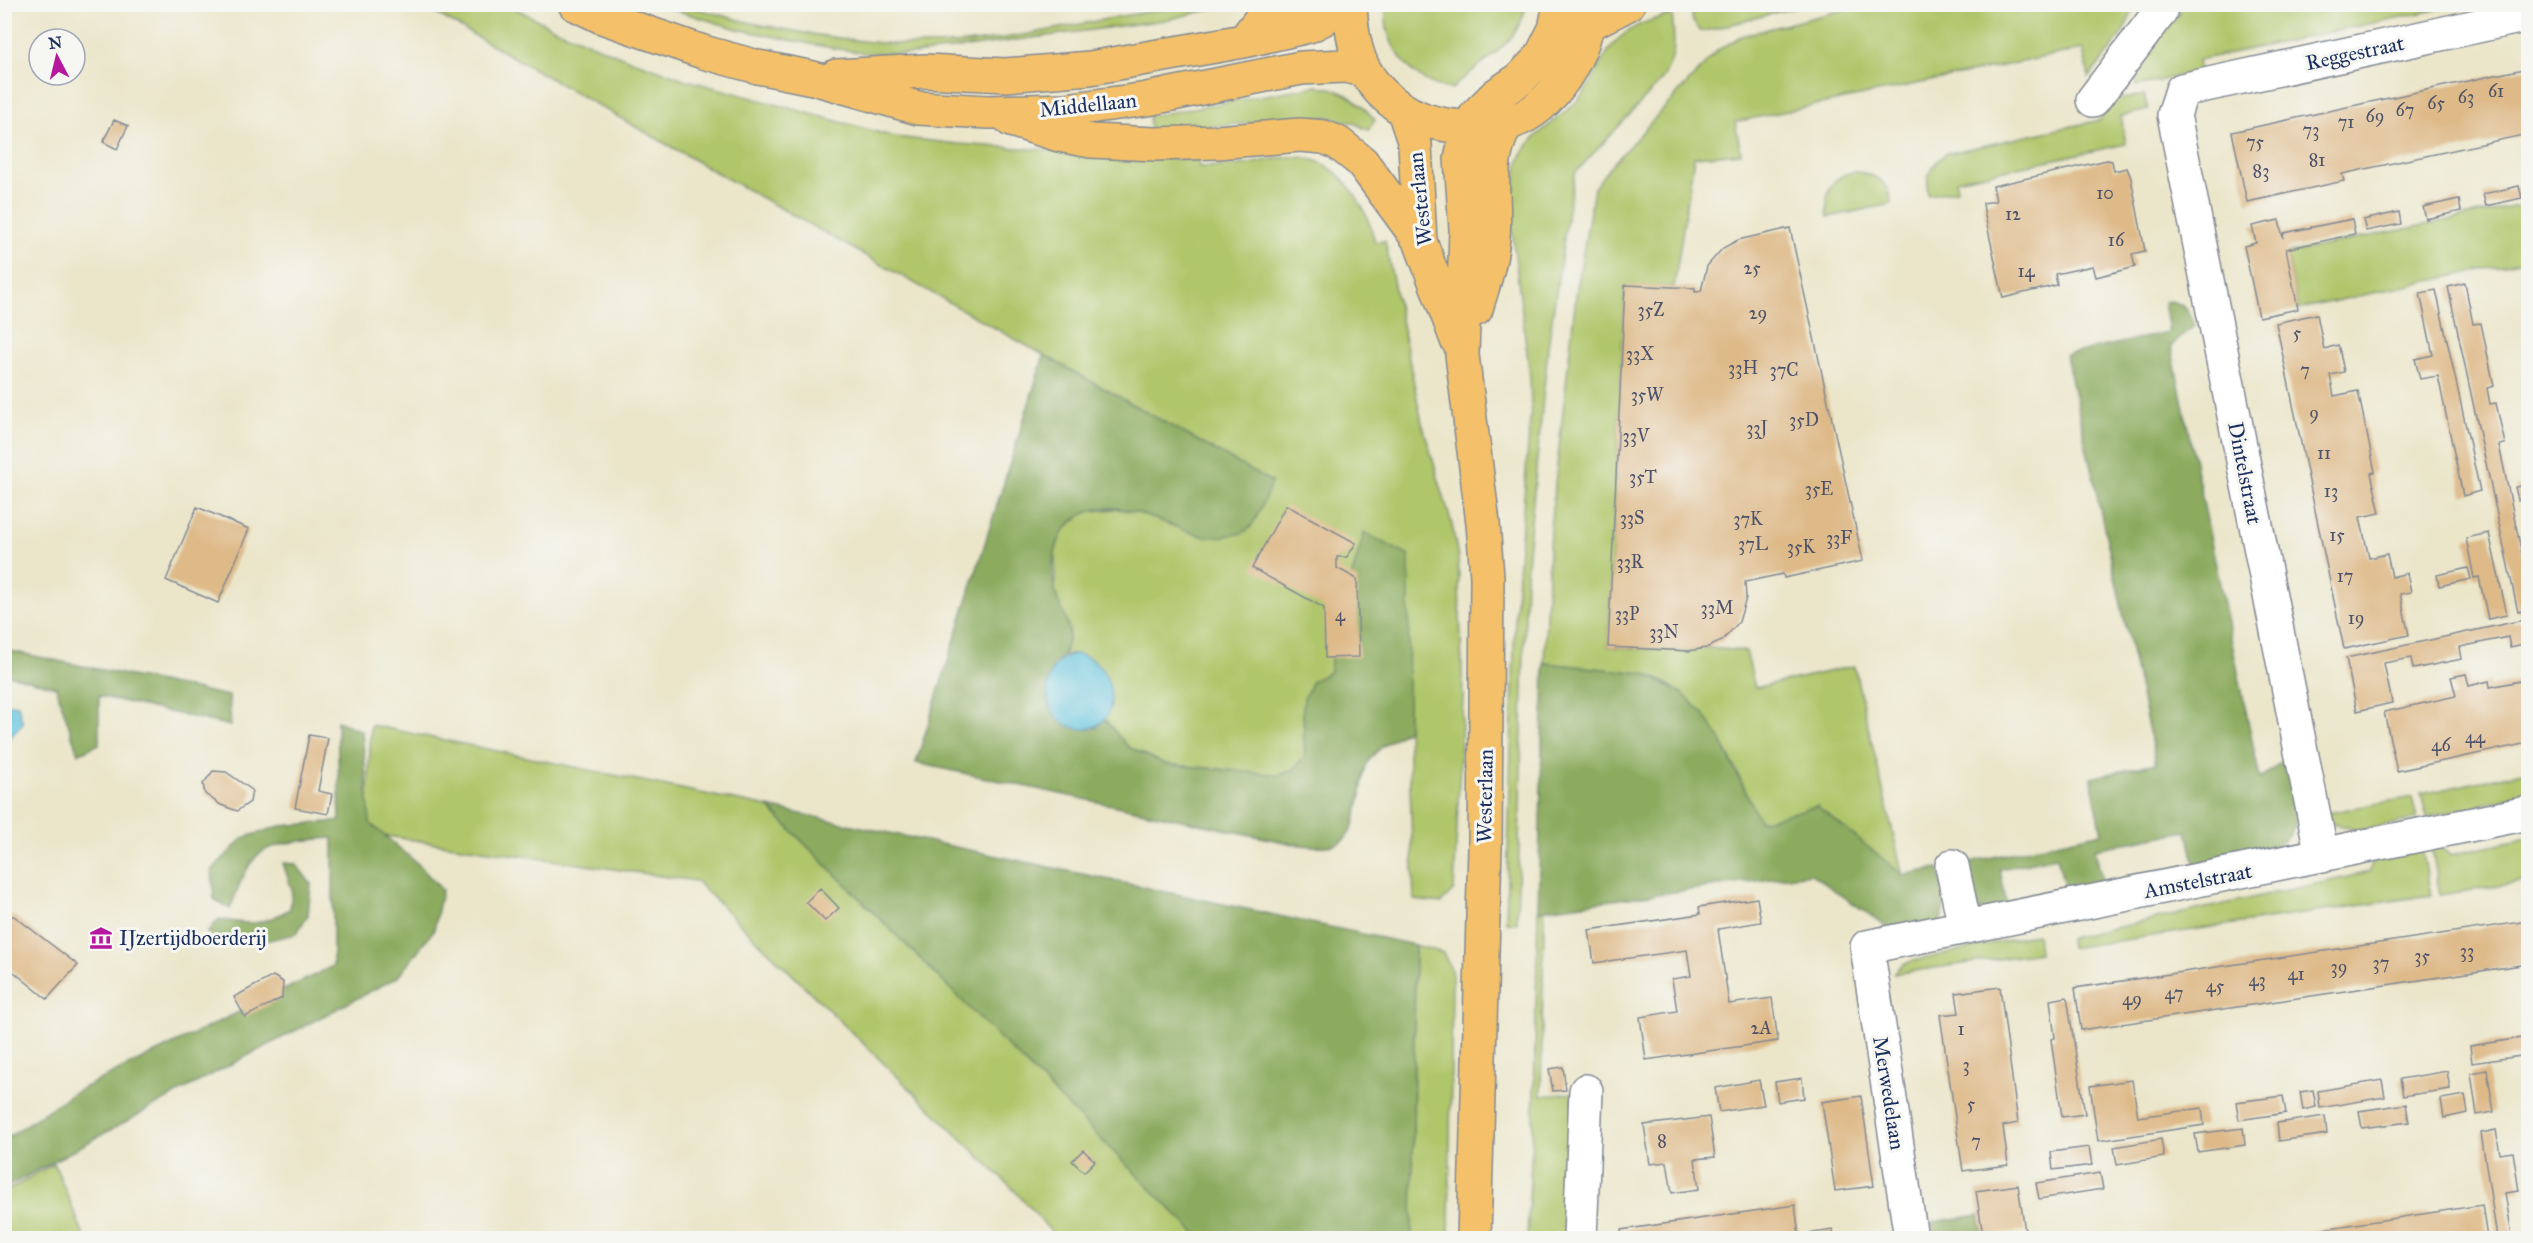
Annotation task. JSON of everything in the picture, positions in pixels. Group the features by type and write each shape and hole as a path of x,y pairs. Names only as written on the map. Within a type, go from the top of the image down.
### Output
{"main road":[{"name":"Middellaan","path":"574,4 602,17 703,52 758,67 813,78 918,108 988,112 1066,110 1147,99 1301,68 1346,66 1364,69"},
{"path":"1244,41 1267,11 1279,4"},
{"name":"Middellaan","path":"813,78 925,71 1006,75 1079,69 1244,41 1309,26 1323,19 1339,4"},
{"path":"1350,4 1354,37 1364,69 1387,98 1404,111 1424,120 1470,127 1506,124 1539,105 1565,79 1575,61 1590,14 1628,4"},
{"path":"1470,127 1485,104 1520,79 1541,57 1555,29 1560,4"},
{"name":"Westerlaan","path":"1404,111 1415,144 1420,241 1462,355"},
{"path":"988,112 1059,135 1091,141 1165,144 1300,135 1324,137 1343,146 1362,162 1420,241"},
{"name":"Westerlaan","path":"1462,355 1492,247 1491,175 1499,138 1506,124"},
{"name":"Westerlaan","path":"1470,127 1464,144 1461,173 1466,229 1462,355 1483,523 1487,587 1485,847 1474,1239"}],"street":[{"path":"2093,100 2160,12 2159,4"},
{"name":"Reggestraat","path":"2182,90 2529,15"},
{"name":"Dintelstraat","path":"2182,90 2174,115 2322,856"},
{"name":"Amstelstraat","path":"1867,947 2529,813"},
{"path":"1952,866 1965,927"},
{"name":"Merwedelaan","path":"1867,947 1911,1239"},
{"path":"1580,1239 1586,1091"}],"green space":[{"path":"1526,4 1522,20 1506,43 1452,89 1438,86 1424,79 1402,60 1389,34 1386,5"},
{"path":"1690,4 1804,5 1701,31 1693,22"},
{"path":"421,5 509,5 551,27 627,59 687,80 895,137 958,144 1198,160 1199,167 1244,165 1296,157 1312,159 1338,175 1358,199 1375,242 1385,241 1422,423 1452,525 1458,557 1463,697 1454,890 1441,903 1414,900 1408,730 1408,556 1332,647 1330,673 1310,684 1303,710 1305,757 1292,771 1278,775 1165,764 1128,747 1104,719 1110,706 1073,654 1064,657 1069,631 1055,592 1055,553 1062,531 1090,511 1120,509 1145,514 1180,528 1245,531 1250,528 1271,482"},
{"path":"659,5 694,8 752,23 812,34 914,45 993,40 1151,11 1229,5 1165,20 915,54 864,53 815,45 737,29"},
{"path":"1862,5 2134,5 2127,25 2089,77 2083,49 1735,122 1741,153 1694,157 1674,287 1625,286 1608,647 1689,651 1706,648 1746,651 1755,688 1854,666 1903,876 1817,806 1760,822 1717,735 1687,698 1667,684 1637,672 1544,663 1550,529 1576,295 1594,188 1608,169 1718,50 1741,36"},
{"path":"2178,5 2458,5 2198,60 2200,71 2137,86 2134,71 2179,13"},
{"path":"1672,15 1673,51 1665,74 1575,173 1569,204 1548,347 1526,574 1517,923 1506,922 1515,614 1531,407 1530,377 1507,190 1515,189 1516,172 1527,146 1578,100 1613,45 1635,27"},
{"path":"1316,86 1334,89 1356,101 1375,120 1368,130 1354,123 1328,117 1150,131 1149,116"},
{"path":"2144,95 2148,110 2121,116 2126,144 1956,180 1957,190 1928,195 1930,172 1945,154 2100,120 2114,100"},
{"path":"1855,172 1869,174 1880,180 1888,190 1892,204 1828,217 1828,194 1834,182 1846,174"},
{"path":"2528,204 2528,260 2298,309 2287,253"},
{"path":"2170,301 2186,309 2194,326 2171,346 2260,779 2286,758 2295,804 2292,831 2276,846 2263,851 2195,867 2187,831 2095,849 2103,885 2066,893 2057,857 2000,869 2007,907 1982,911 1972,899 1965,863 2102,833 2091,778 2156,763 2066,355 2169,332 2164,302"},
{"path":"1044,355 1272,482 1253,524 1238,534 1203,536 1138,513 1104,508 1088,512 1067,527 1057,544 1053,564 1053,584 1067,622 1069,636 1064,653 1051,674 1047,695 1050,703 1062,714 1096,728 1104,719 1128,747 1165,764 1278,775 1292,771 1305,756 1304,699 1312,681 1330,672 1332,647 1364,532 1409,556 1408,730 1384,745 1369,760 1364,773 1354,824 1343,840 1325,846 1293,844 916,763"},
{"path":"5,650 229,696 231,726 99,696 99,744 78,754 56,687 5,674"},
{"path":"1544,663 1643,673 1682,693 1704,714 1719,737 1760,821 1817,806 1903,875 1939,868 1945,903 1940,923 1893,931 1811,874 1538,910"},
{"path":"337,721 362,731 370,823 418,864 442,890 434,930 398,977 207,1077 5,1188 5,1135 8,1137 75,1092 333,966 333,838 284,844 259,854 245,873 230,909 214,899 212,870 243,838 280,826 340,821"},
{"path":"371,725 768,807 1200,1238 1057,1238 1013,1189 696,881 366,833"},
{"path":"2528,771 2528,794 2427,817 2421,794"},
{"path":"2412,797 2417,819 2358,831 2333,823 2327,813"},
{"path":"768,807 1415,945 1412,1238 1200,1238"},
{"path":"2528,838 2528,881 2440,895 2432,848 2438,846 2451,855"},
{"path":"2422,850 2431,895 2070,948 2069,938 2370,872 2371,865 2376,861"},
{"path":"283,863 296,864 311,884 308,915 296,934 240,943 207,933 219,919 256,923 290,909 292,890"},
{"path":"1538,910 1544,910 1541,1096 1573,1093 1564,1238 1527,1238 1534,1103"},
{"path":"2037,934 2039,953 1893,974 1903,964 1913,961"},
{"path":"1415,945 1443,953 1451,969 1449,1238 1412,1238"},
{"path":"54,1163 85,1238 5,1238 5,1192"},
{"path":"1979,1215 1983,1238 1935,1238 1932,1222"}],"water":[{"path":"1073,654 1095,662 1105,674 1110,689 1108,713 1100,723 1089,728 1076,728 1063,723 1053,713 1048,698 1052,671 1060,661"},
{"path":"4,703 18,705 23,724 5,742"}],"building":[{"path":"2528,68 2528,134 2342,174 2344,181 2247,202 2232,132"},
{"path":"114,120 128,126 117,149 103,142"},
{"path":"2107,160 2112,161 2114,171 2127,168 2131,178 2145,251 2132,254 2135,267 2096,277 2093,266 2055,274 2057,285 2003,298 1983,203 1996,201 1993,186"},
{"path":"2519,186 2522,198 2486,206 2483,194"},
{"path":"2459,199 2461,211 2426,219 2423,207"},
{"path":"2399,212 2401,224 2366,231 2363,220"},
{"path":"2352,219 2355,234 2286,249 2298,309 2259,317 2244,246 2256,243 2252,226 2279,220 2283,238 2284,233"},
{"path":"1790,228 1863,561 1784,578 1783,574 1745,582 1746,598 1739,622 1722,641 1706,648 1689,651 1608,647 1625,285 1695,288 1695,292 1701,291 1707,266 1723,248 1738,240"},
{"path":"2465,283 2473,324 2481,323 2494,386 2487,388 2490,404 2496,403 2505,444 2499,445 2528,583 2528,610 2518,612 2448,287"},
{"path":"2436,290 2480,491 2463,496 2438,376 2420,379 2415,359 2433,355 2420,293"},
{"path":"2317,314 2324,349 2338,345 2340,352 2344,372 2330,375 2334,396 2358,391 2375,472 2371,473 2380,513 2360,517 2369,558 2387,554 2392,577 2407,573 2411,592 2400,594 2409,635 2344,649 2276,323"},
{"path":"2528,485 2528,497 2518,500 2515,487"},
{"path":"1286,505 1356,543 1347,557 1337,557 1337,568 1357,579 1359,657 1325,658 1324,608 1252,568"},
{"path":"197,507 249,529 218,603 166,580"},
{"path":"2489,533 2507,615 2488,619 2479,577 2474,578 2466,538"},
{"path":"2468,568 2471,579 2439,586 2437,575"},
{"path":"2528,619 2528,643 2510,647 2508,637 2460,647 2462,659 2413,669 2411,658 2384,663 2392,703 2357,711 2346,658"},
{"path":"2466,674 2469,686 2489,681 2490,687 2525,680 2528,684 2528,743 2397,771 2384,712 2456,696 2451,677"},
{"path":"309,735 328,738 318,791 332,794 328,814 295,808"},
{"path":"213,771 226,772 252,790 250,802 237,811 221,805 205,794 203,784"},
{"path":"820,888 839,908 825,921 806,902"},
{"path":"1757,898 1761,922 1718,929 1729,1004 1772,998 1778,1041 1646,1060 1640,1017 1677,1011 1672,979 1691,976 1687,950 1594,963 1589,930 1700,914 1699,907"},
{"path":"4,916 14,916 78,965 47,999 4,964"},
{"path":"2528,921 2528,964 2081,1030 2075,988"},
{"path":"273,976 283,982 282,998 245,1017 234,997"},
{"path":"2000,987 2018,1123 2003,1126 2008,1165 1963,1171 1940,1015 1959,1013 1956,993"},
{"path":"2067,997 2085,1114 2062,1117 2051,1039 2055,1038 2050,1000"},
{"path":"2528,1037 2528,1055 2472,1063 2470,1046"},
{"path":"1563,1067 1566,1090 1553,1091 1549,1069"},
{"path":"2487,1070 2494,1112 2477,1115 2471,1073"},
{"path":"2447,1071 2450,1089 2403,1096 2400,1079"},
{"path":"1802,1078 1804,1098 1778,1102 1775,1082"},
{"path":"1759,1080 1764,1105 1719,1112 1715,1088"},
{"path":"2132,1080 2138,1117 2202,1108 2204,1125 2098,1141 2090,1086"},
{"path":"2382,1080 2385,1097 2320,1108 2318,1091"},
{"path":"2313,1090 2316,1107 2303,1110 2300,1092"},
{"path":"2465,1095 2468,1113 2444,1118 2441,1099"},
{"path":"1861,1096 1874,1186 1835,1191 1822,1102"},
{"path":"2283,1096 2286,1113 2239,1120 2236,1102"},
{"path":"2406,1104 2409,1122 2362,1128 2359,1111"},
{"path":"2325,1116 2327,1134 2279,1141 2277,1123"},
{"path":"1709,1117 1715,1157 1695,1159 1699,1189 1672,1193 1667,1162 1650,1164 1644,1125"},
{"path":"2243,1128 2245,1145 2198,1152 2195,1134"},
{"path":"2496,1130 2500,1154 2513,1152 2519,1191 2505,1193 2512,1236 2497,1237 2481,1133"},
{"path":"2161,1139 2164,1157 2117,1165 2114,1147"},
{"path":"2089,1147 2092,1165 2053,1170 2051,1152"},
{"path":"1083,1150 1095,1161 1084,1172 1072,1161"},
{"path":"2100,1173 2103,1189 2039,1199 2036,1183"},
{"path":"2018,1185 2025,1231 1983,1236 1976,1191"},
{"path":"1795,1205 1799,1235 1833,1230 1834,1238 1622,1238 1621,1230"},
{"path":"2482,1205 2487,1238 2269,1238 2276,1236"}],"place":[{"name":"IJzertijdboerderij","path":"101,938"}]}
